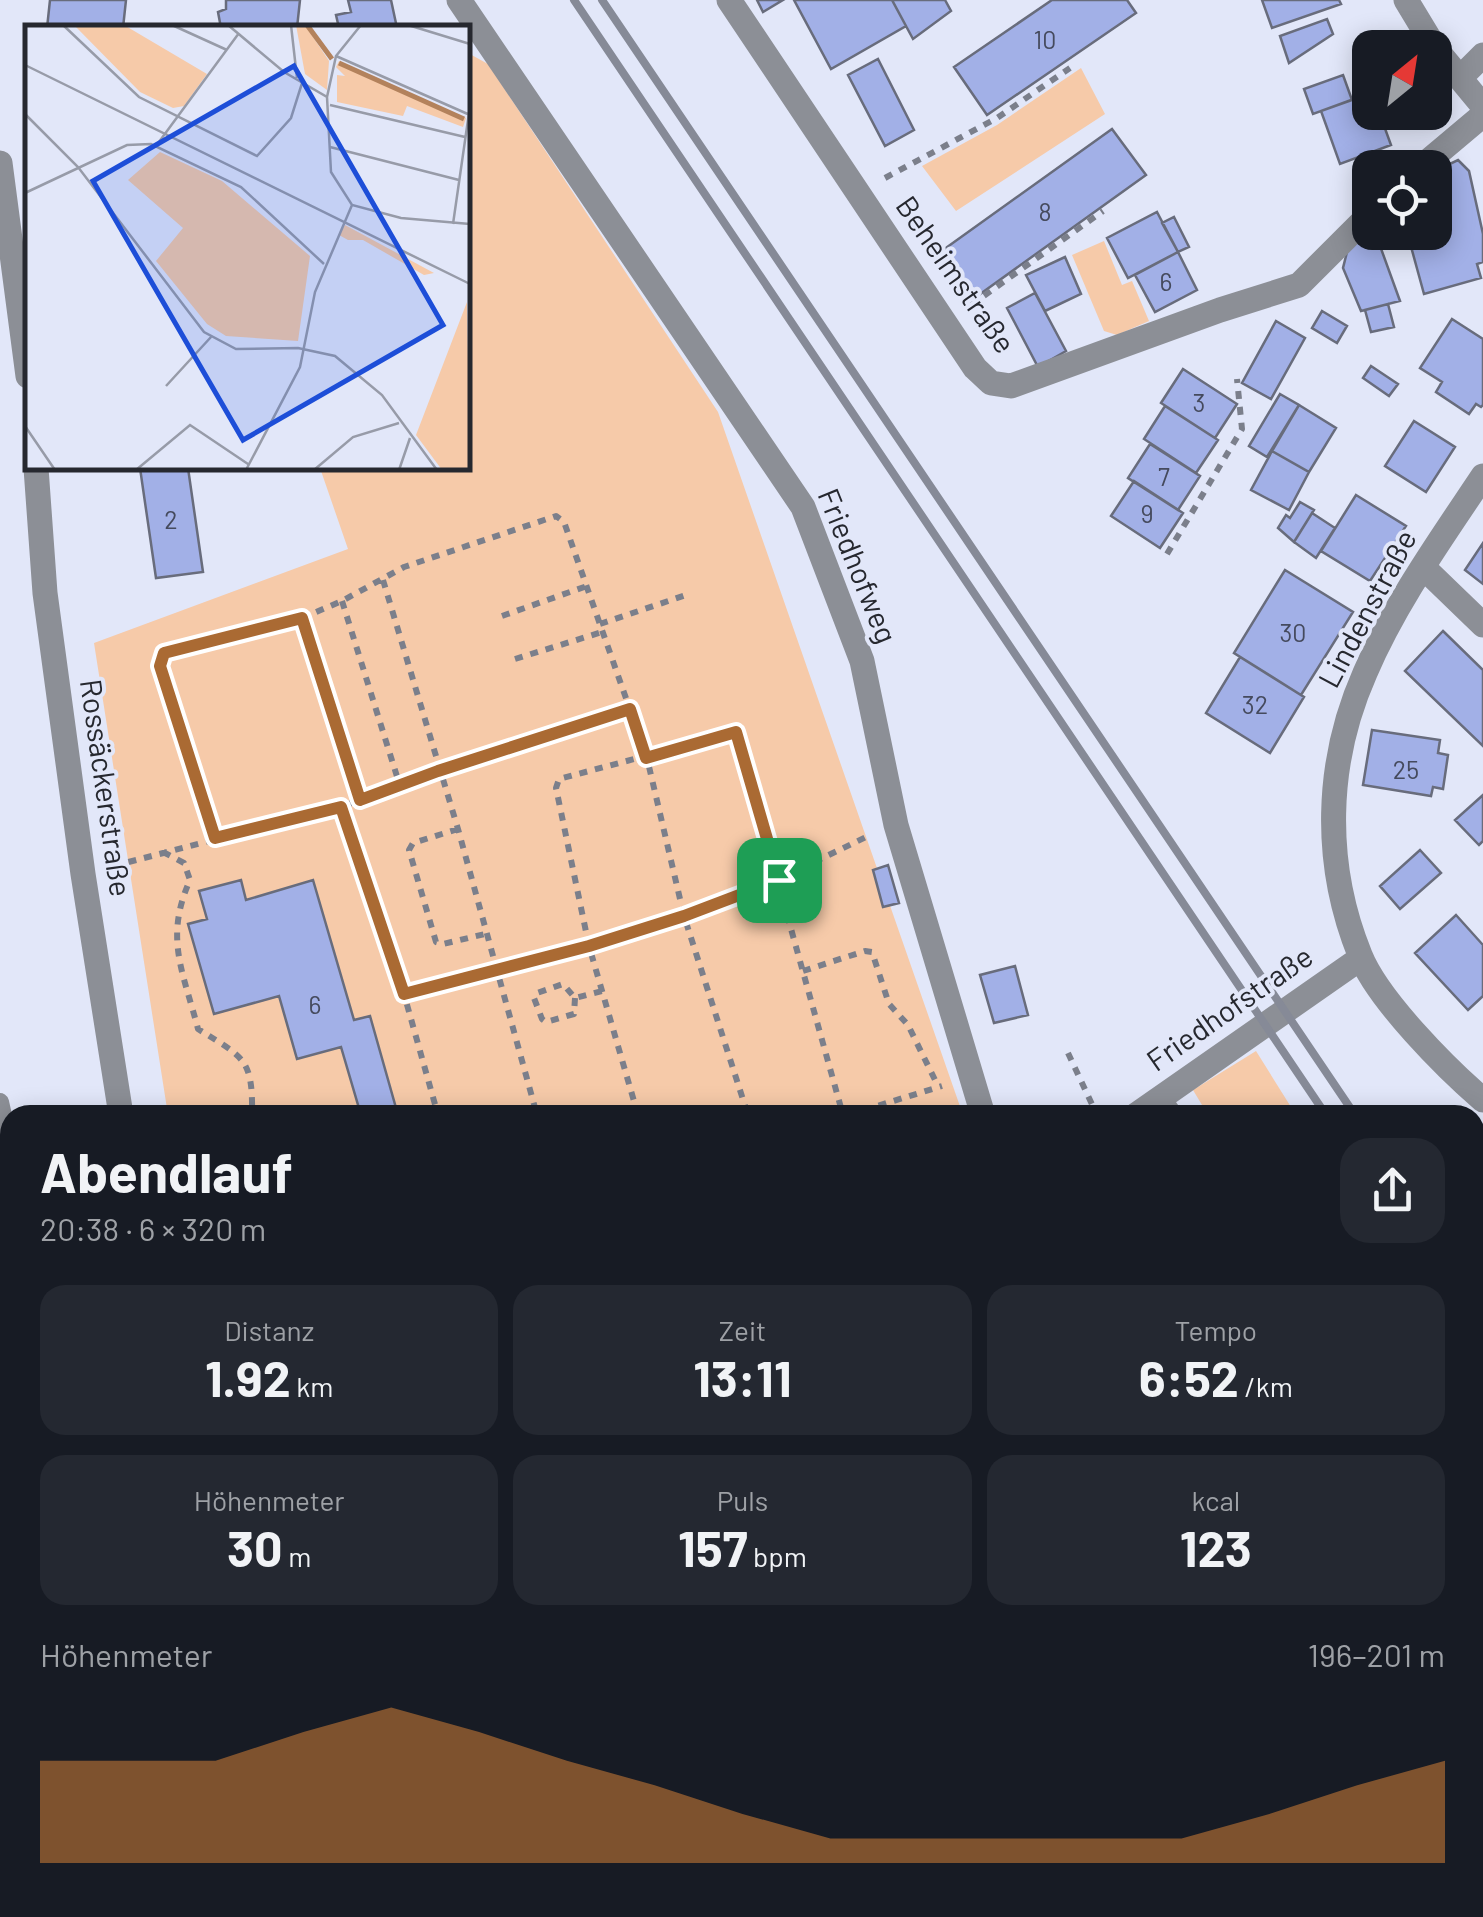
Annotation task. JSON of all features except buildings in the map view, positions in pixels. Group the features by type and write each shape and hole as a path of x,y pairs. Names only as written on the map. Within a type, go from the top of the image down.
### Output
{"street":[{"name":"Beheimstraße","path":"729,0 975,368 991,383 1011,386 1300,285 1352,232"},
{"path":"1406,0 1424,30"},
{"name":"Friedhofweg","path":"467,2 804,507 862,661 896,825 981,1105"},
{"path":"1460,77 1483,55"},
{"path":"1452,68 1483,106"},
{"path":"1441,150 1483,115"},
{"path":"0,163 25,353"},
{"name":"Rossäckerstraße","path":"36,470 46,593 83,874 119,1105"},
{"name":"Lindenstraße","path":"1483,476 1423,567 1366,671 1348,714 1335,768 1332,838 1340,889 1360,958 1390,1002 1444,1066 1483,1100"},
{"path":"1423,567 1483,625"},
{"name":"Friedhofstraße","path":"1169,1105 1360,958"}],"path":[{"path":"857,192 998,118 1070,68"},
{"path":"945,322 1103,211"},
{"path":"1167,554 1242,429 1237,379"},
{"path":"215,838 160,666 164,653 302,618 342,602 404,567 556,516 564,522 646,758 684,916 745,1105"},
{"path":"382,580 458,829 534,1105"},
{"path":"502,616 587,586"},
{"path":"515,659 686,595"},
{"path":"342,602 400,786"},
{"path":"302,618 360,800"},
{"path":"83,874 341,807 630,709"},
{"path":"635,1105 589,946 556,788 559,779 736,732 843,1105"},
{"path":"341,807 404,994 435,1105"},
{"path":"404,994 589,946 684,916 779,880 896,825"},
{"path":"458,829 412,843 409,850 436,942 443,944 485,934"},
{"path":"162,851 184,863 190,880 181,900 174,941 198,1029 236,1053 253,1078 252,1105"},
{"path":"803,971 872,952 888,1004 908,1025 939,1087"},
{"path":"563,984 575,998 574,1014 546,1022 534,998 537,992 563,984"},
{"path":"575,998 602,992"},
{"path":"1068,1053 1092,1105"},
{"path":"879,1105 974,1076"}],"shaded area":[{"path":"470,54 488,64 718,412 960,1105 166,1105 94,643 348,549 321,470 470,470"},
{"path":"1081,68 1105,114 956,211 922,166 997,125"},
{"path":"1104,241 1122,285 1132,281 1149,321 1117,335 1104,331 1072,255"},
{"path":"1256,1051 1290,1105 1202,1105 1193,1090"}],"railway":[{"path":"574,0 1319,1105"},
{"path":"602,0 1348,1105"}],"route":[{"path":"302,618 360,800 630,709 646,758 736,732 779,880 589,946 404,994 341,807 215,838 160,666 164,653 302,618"}]}
